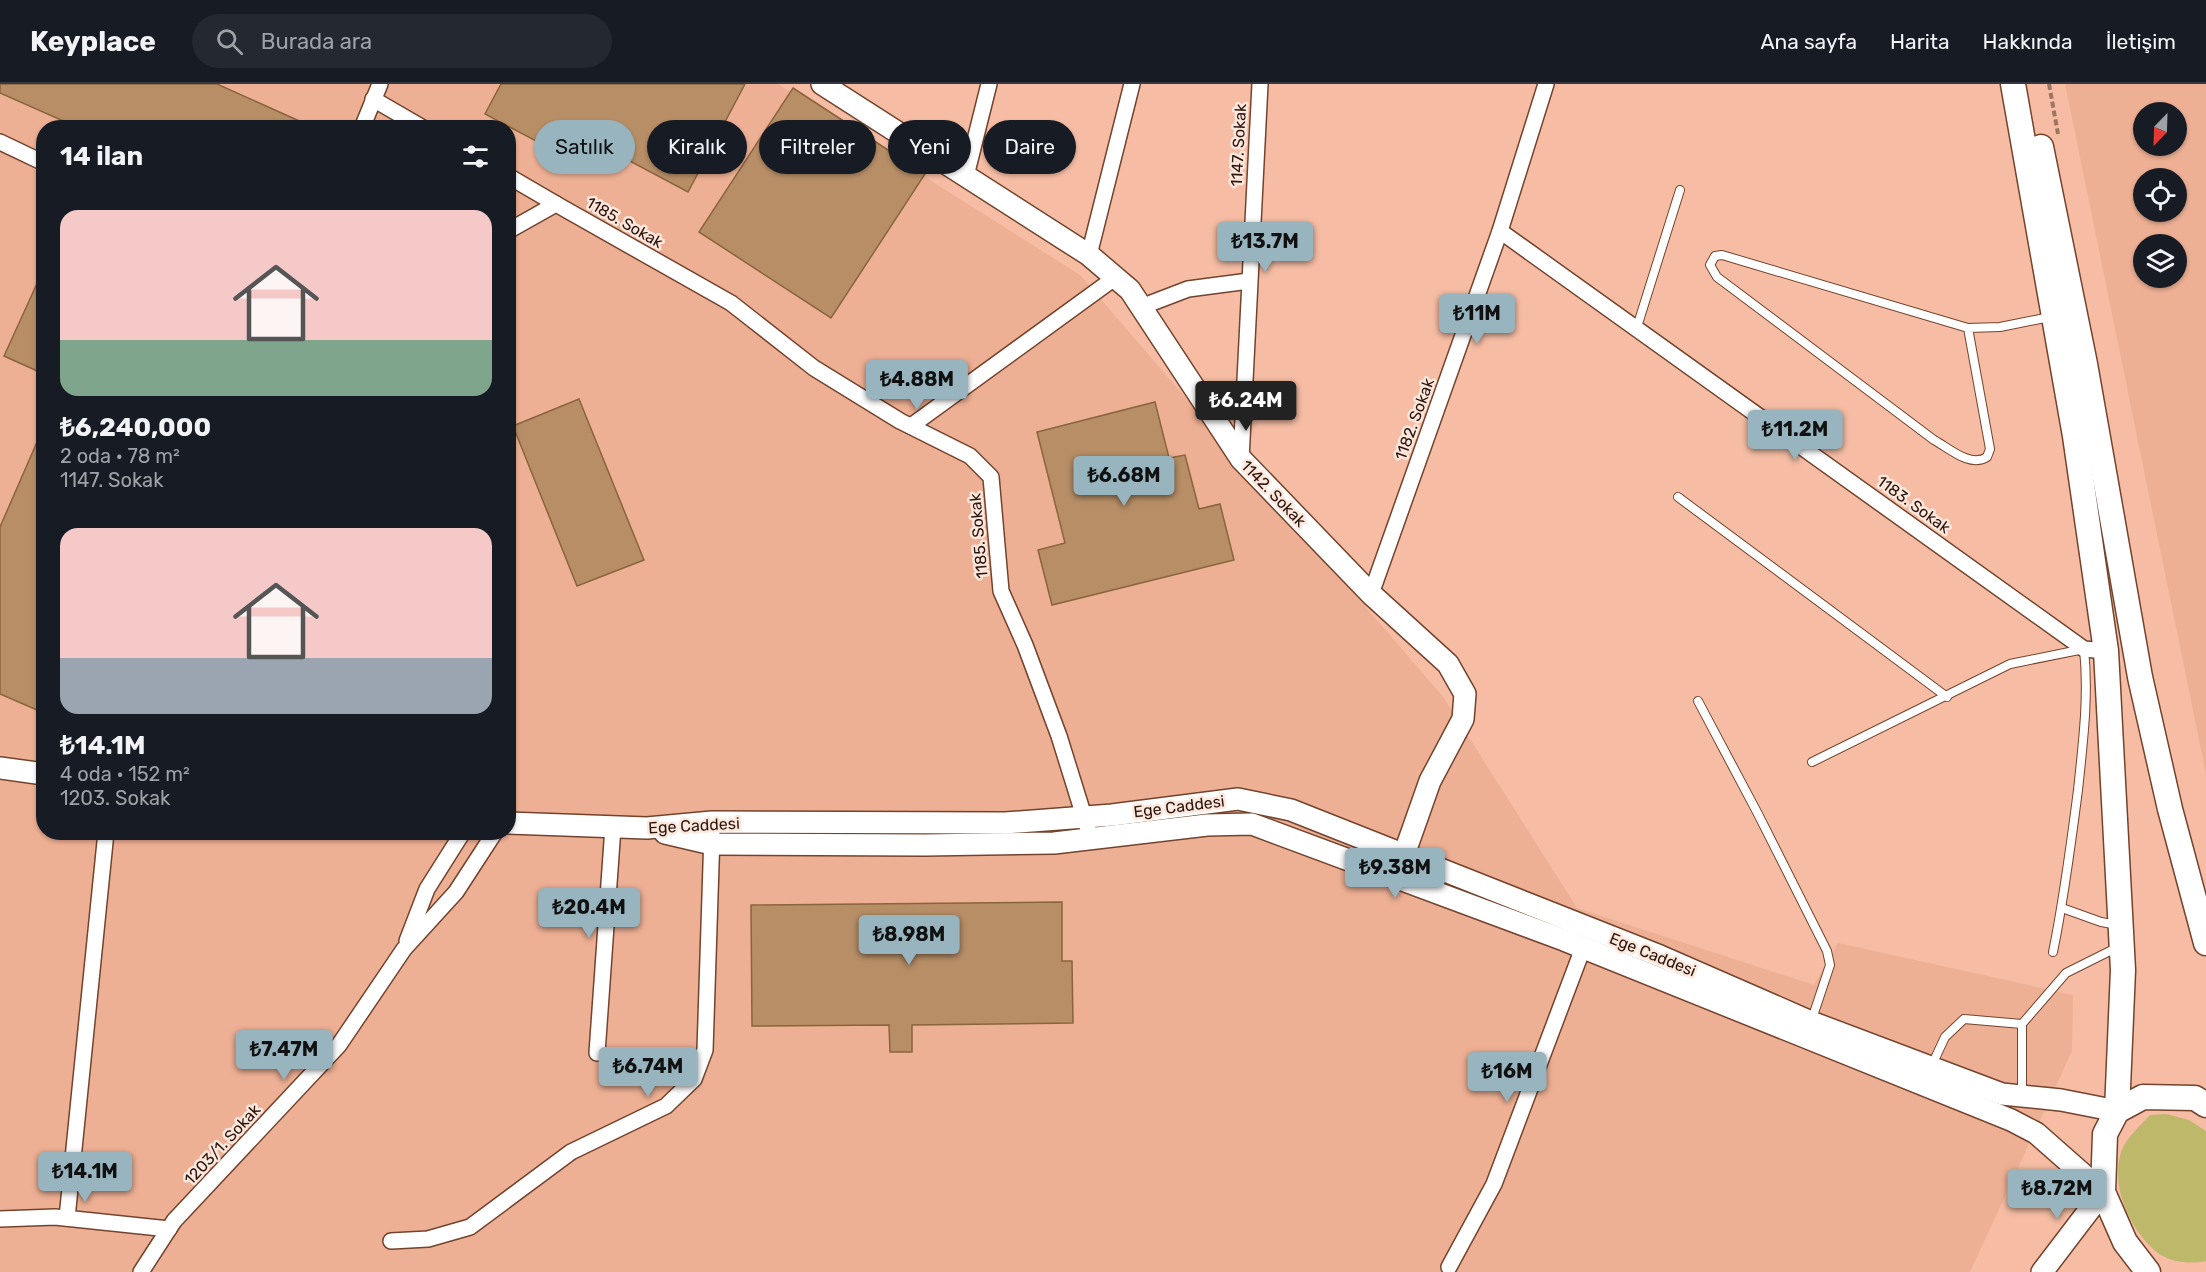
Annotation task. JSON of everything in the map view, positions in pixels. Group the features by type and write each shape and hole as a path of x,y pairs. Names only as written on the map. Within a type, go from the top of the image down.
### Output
{"main road":[{"path":"2013,84 2075,436 2122,935 2117,1111 2105,1134 2103,1192 2125,1242 2148,1272"},
{"path":"2029,84 2085,364 2140,677 2170,808 2206,943"},
{"path":"2117,1111 2143,1097 2196,1098 2206,1104"}],"street":[{"path":"365,120 380,84"},
{"name":"1142. Sokak","path":"822,84 1089,255 1130,290 1241,459 1371,594 1449,664 1465,694 1463,719 1430,781 1396,878"},
{"path":"966,176 989,84"},
{"path":"1089,255 1132,84"},
{"name":"1147. Sokak","path":"1241,459 1260,84"},
{"name":"1182. Sokak","path":"1371,594 1500,231 1546,84"},
{"path":"374,99 409,120"},
{"path":"0,142 36,159"},
{"name":"1185. Sokak","path":"516,181 731,303 814,368 911,426 970,456 990,477 1001,591 1025,645 1059,736 1091,839"},
{"path":"516,226 556,204"},
{"name":"1183. Sokak","path":"1500,231 2095,650"},
{"path":"911,426 1116,278"},
{"path":"1142,307 1188,289 1249,281"},
{"path":"0,768 36,773"},
{"name":"Ege Caddesi","path":"516,823 647,828 712,822 1005,823 1083,817 1238,799 1291,810 1660,956 1811,1022 2002,1094 2117,1111"},
{"path":"392,1241 428,1239 470,1227 571,1152 666,1106 694,1079 705,1050 712,822"},
{"path":"647,828 712,844 936,845 1054,843 1207,825 1252,825 1584,948 2011,1120 2036,1133 2103,1192 2042,1272"},
{"path":"597,1053 614,827"},
{"path":"67,1218 105,840"},
{"name":"1203/1. Sokak","path":"404,950 427,889 458,840"},
{"name":"1203/1. Sokak","path":"141,1272 171,1225 339,1046 404,950 456,892 490,840"},
{"path":"1449,1268 1494,1184 1584,948"},
{"path":"0,1220 67,1218 171,1225"}],"lane":[{"path":"1638,327 1680,190"},
{"path":"1968,328 1990,449 1987,457 1979,462 1971,461 1934,440 1717,277 1710,265 1715,256 1722,255 1968,328 2000,327 2054,316"},
{"path":"1678,497 1947,697"},
{"path":"1812,762 2010,664 2095,650 2088,685 2084,737 2062,908 2053,952"},
{"path":"1698,701 1827,951 1830,965 1811,1022"},
{"path":"2022,1096 2022,1024 2066,973 2122,935 2102,922 2062,908"},
{"path":"1931,1067 1945,1037 1964,1019 2022,1024"}],"shaded area":[{"path":"0,84 778,84 835,120 759,120 759,174 876,174 876,146 888,154 888,174 920,174 1080,275 1444,698 1577,908 1814,985 1838,943 2073,995 2072,1051 1970,1272 0,1272"},
{"path":"2065,84 2206,84 2206,774"},
{"path":"2166,1114 2189,1120 2206,1131 2206,1261 2183,1262 2161,1255 2151,1247 2133,1224 2122,1197 2118,1169 2124,1145 2150,1115"}],"building":[{"path":"0,84 217,84 297,120 61,120 0,93"},
{"path":"501,84 745,84 726,120 647,120 647,170 635,164 635,120 534,120 534,140 516,130 516,120 496,120 485,114"},
{"path":"793,88 842,120 772,120"},
{"path":"759,140 759,174 876,174 876,142 888,150 888,174 925,174 831,318 699,232 737,174 747,174 747,158"},
{"path":"654,174 698,174 688,192"},
{"path":"36,286 36,370 4,356"},
{"path":"579,399 644,560 577,586 516,434 516,425"},
{"path":"1155,402 1169,458 1185,455 1199,509 1220,504 1234,560 1052,605 1038,550 1065,543 1037,432"},
{"path":"36,444 36,710 0,694 0,527"},
{"path":"1062,902 1062,961 1072,961 1073,1023 912,1025 912,1052 890,1052 889,1025 752,1026 751,905"}]}
